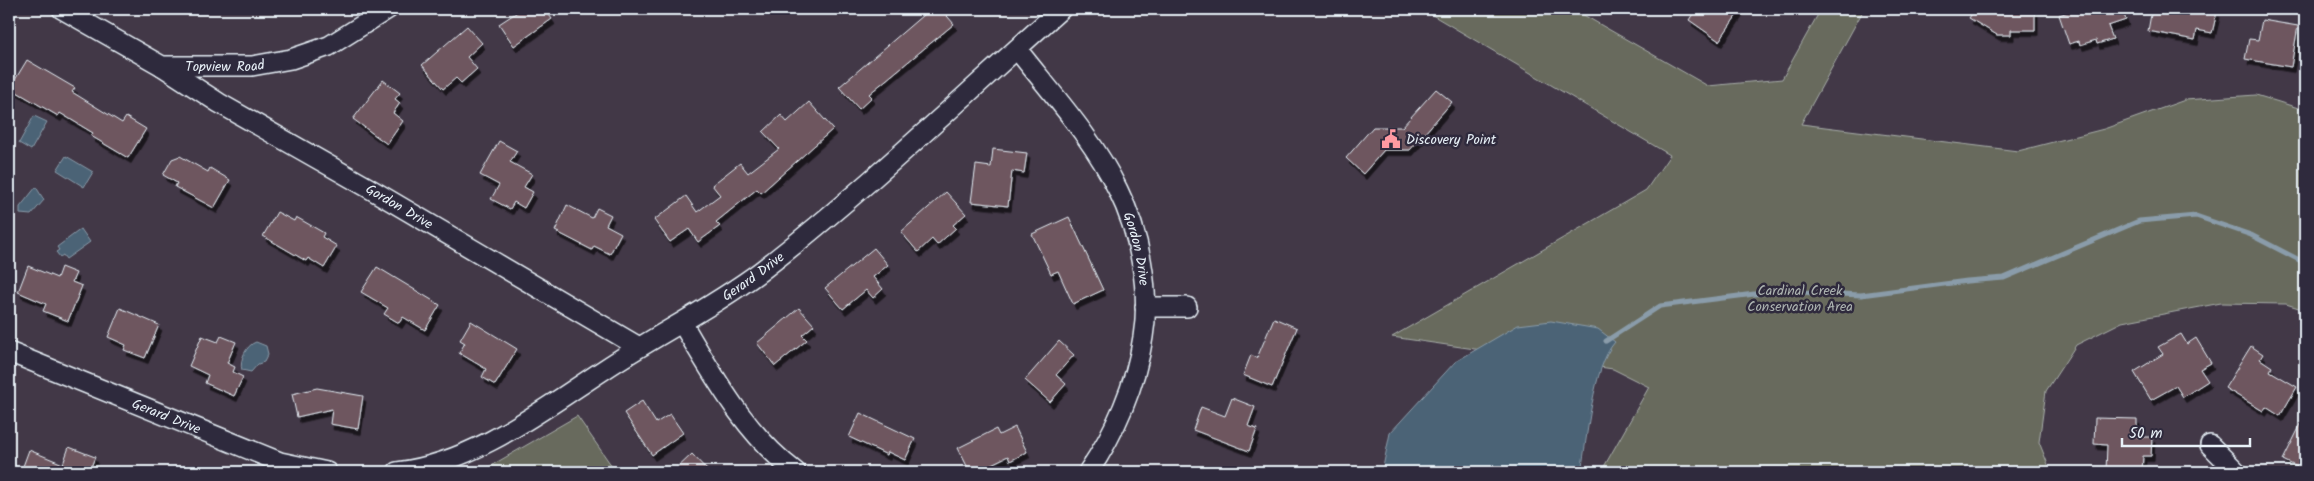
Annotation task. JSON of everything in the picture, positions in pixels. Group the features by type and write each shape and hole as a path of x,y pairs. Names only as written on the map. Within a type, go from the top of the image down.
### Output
{"street":[{"name":"Topview Road","path":"62,9 162,66 252,66 291,59 329,46 388,9"},
{"name":"Gerard Drive","path":"397,472 438,464 504,433 639,347 682,323 759,272 831,214 1061,9"},
{"name":"Gordon Drive","path":"1017,48 1086,137 1119,191 1140,255 1145,307 1143,337 1132,381 1116,423 1088,472"},
{"name":"Gordon Drive","path":"162,66 219,103 367,187 639,347"},
{"path":"1145,307 1187,308"},
{"path":"682,323 726,394 751,429 781,461 796,472"},
{"name":"Gerard Drive","path":"9,352 280,462 327,472"},
{"path":"2210,445 2237,472"}],"green space":[{"name":"Cardinal Creek Conservation Area","path":"1422,9 1573,9 1708,86 1782,79 1821,9 1864,9 1801,124 2018,151 2104,129 2185,100 2256,95 2305,110 2305,310 2286,304 2221,303 2122,322 2076,345 2046,391 2039,442 2051,472 1601,472 1649,387 1613,369 1392,337 1646,190 1670,155"},
{"path":"577,416 616,472 480,472"}],"water":[{"path":"34,116 47,122 31,150 19,143"},
{"path":"66,156 93,172 84,187 57,170"},
{"path":"36,187 44,200 31,215 20,214 20,207"},
{"path":"81,229 90,242 66,259 63,255 60,257 56,252 59,250 57,247"},
{"path":"1551,321 1598,329 1615,342 1607,353 1596,385 1581,472 1382,472 1390,433 1455,362 1518,325"},
{"path":"256,342 266,346 268,354 264,362 258,364 251,372 242,370 244,354 249,346"}],"building":[{"path":"522,9 545,9 552,19 514,46 499,24"},
{"path":"930,9 941,9 954,24 869,94 872,97 859,109 839,87"},
{"path":"1696,9 1741,9 1719,41 1689,20"},
{"path":"1975,9 2035,9 2035,30 2011,30 2011,35 1997,35 1969,18"},
{"path":"2077,9 2122,9 2126,20 2108,26 2113,39 2097,44 2096,40 2080,45 2079,41 2069,44 2059,15"},
{"path":"2152,9 2200,9 2217,12 2212,33 2197,30 2195,40 2148,31"},
{"path":"2262,20 2298,26 2291,67 2245,59 2249,39 2258,40"},
{"path":"467,26 482,43 467,57 477,69 461,83 456,78 443,89 422,65"},
{"path":"27,60 75,88 72,92 122,123 126,117 146,129 128,158 91,136 93,133 60,113 58,116 10,88"},
{"path":"383,80 400,93 395,99 400,103 393,113 403,121 387,144 353,119"},
{"name":"Discovery Point","path":"1436,89 1452,102 1410,150 1384,150 1363,174 1346,158 1373,127 1402,127"},
{"path":"809,102 833,129 761,193 757,189 716,222 720,226 698,242 689,229 670,242 654,220 686,196 697,212 720,195 712,185 740,163 748,173 779,149 763,132 781,115 787,122"},
{"path":"499,141 517,151 510,162 532,174 524,187 533,192 524,208 514,202 510,209 491,199 499,185 480,175"},
{"path":"993,149 1027,153 1024,173 1012,171 1008,206 971,202 976,165 991,167"},
{"path":"180,156 208,172 210,168 230,180 214,208 175,187 177,183 163,175 172,159"},
{"path":"946,192 966,214 953,225 956,228 937,245 932,239 918,252 901,232"},
{"path":"567,205 592,218 597,208 611,215 606,225 621,233 610,254 594,246 592,250 555,231"},
{"path":"277,212 294,221 296,217 324,233 322,237 337,246 324,268 308,258 306,261 263,236"},
{"path":"1069,217 1103,290 1073,304 1058,271 1051,274 1032,234"},
{"path":"874,248 888,265 873,277 883,289 873,298 866,290 843,309 825,288"},
{"path":"28,266 57,278 61,267 76,273 72,282 82,286 68,321 43,311 46,304 18,292"},
{"path":"377,267 440,305 425,330 403,317 399,323 384,314 388,308 361,292"},
{"path":"120,308 159,325 145,358 124,350 126,345 108,337"},
{"path":"799,308 814,325 802,335 807,340 775,366 757,343"},
{"path":"1274,318 1297,328 1272,387 1243,375 1251,355 1257,358"},
{"path":"471,321 517,349 495,385 482,377 486,369 459,353 465,343 460,340"},
{"path":"2181,334 2187,344 2196,338 2211,363 2200,369 2208,381 2183,397 2176,386 2151,400 2134,372 2163,354 2158,347"},
{"path":"202,336 218,342 221,336 236,342 227,363 235,367 233,372 243,377 234,396 205,383 208,375 189,366"},
{"path":"1059,341 1074,355 1056,375 1066,384 1050,402 1025,380"},
{"path":"2251,346 2263,354 2260,359 2272,367 2270,371 2297,387 2280,416 2266,407 2263,411 2225,388"},
{"path":"317,388 363,396 358,429 330,424 332,409 297,417 292,394"},
{"path":"1232,398 1255,407 1248,426 1257,429 1249,451 1193,430 1201,407 1225,416"},
{"path":"642,401 656,423 670,414 683,433 652,455 624,413"},
{"path":"860,413 915,439 905,460 888,452 887,455 849,437"},
{"path":"2305,416 2305,471 2283,460"},
{"path":"2095,418 2137,419 2137,437 2152,437 2151,456 2143,456 2142,472 2106,472 2107,445 2094,444"},
{"path":"1015,427 1027,452 1010,461 1008,456 975,472 970,472 958,448 996,429 999,435"},
{"path":"69,447 95,457 89,472 30,472 22,469 29,450 63,464"},
{"path":"692,454 709,472 673,472"}],"waterway":[{"path":"1606,341 1660,306 1778,291 1861,295 2004,278 2139,221 2196,216 2251,235 2305,263"}],"place":[{"name":"Discovery Point","path":"1391,139"}]}
